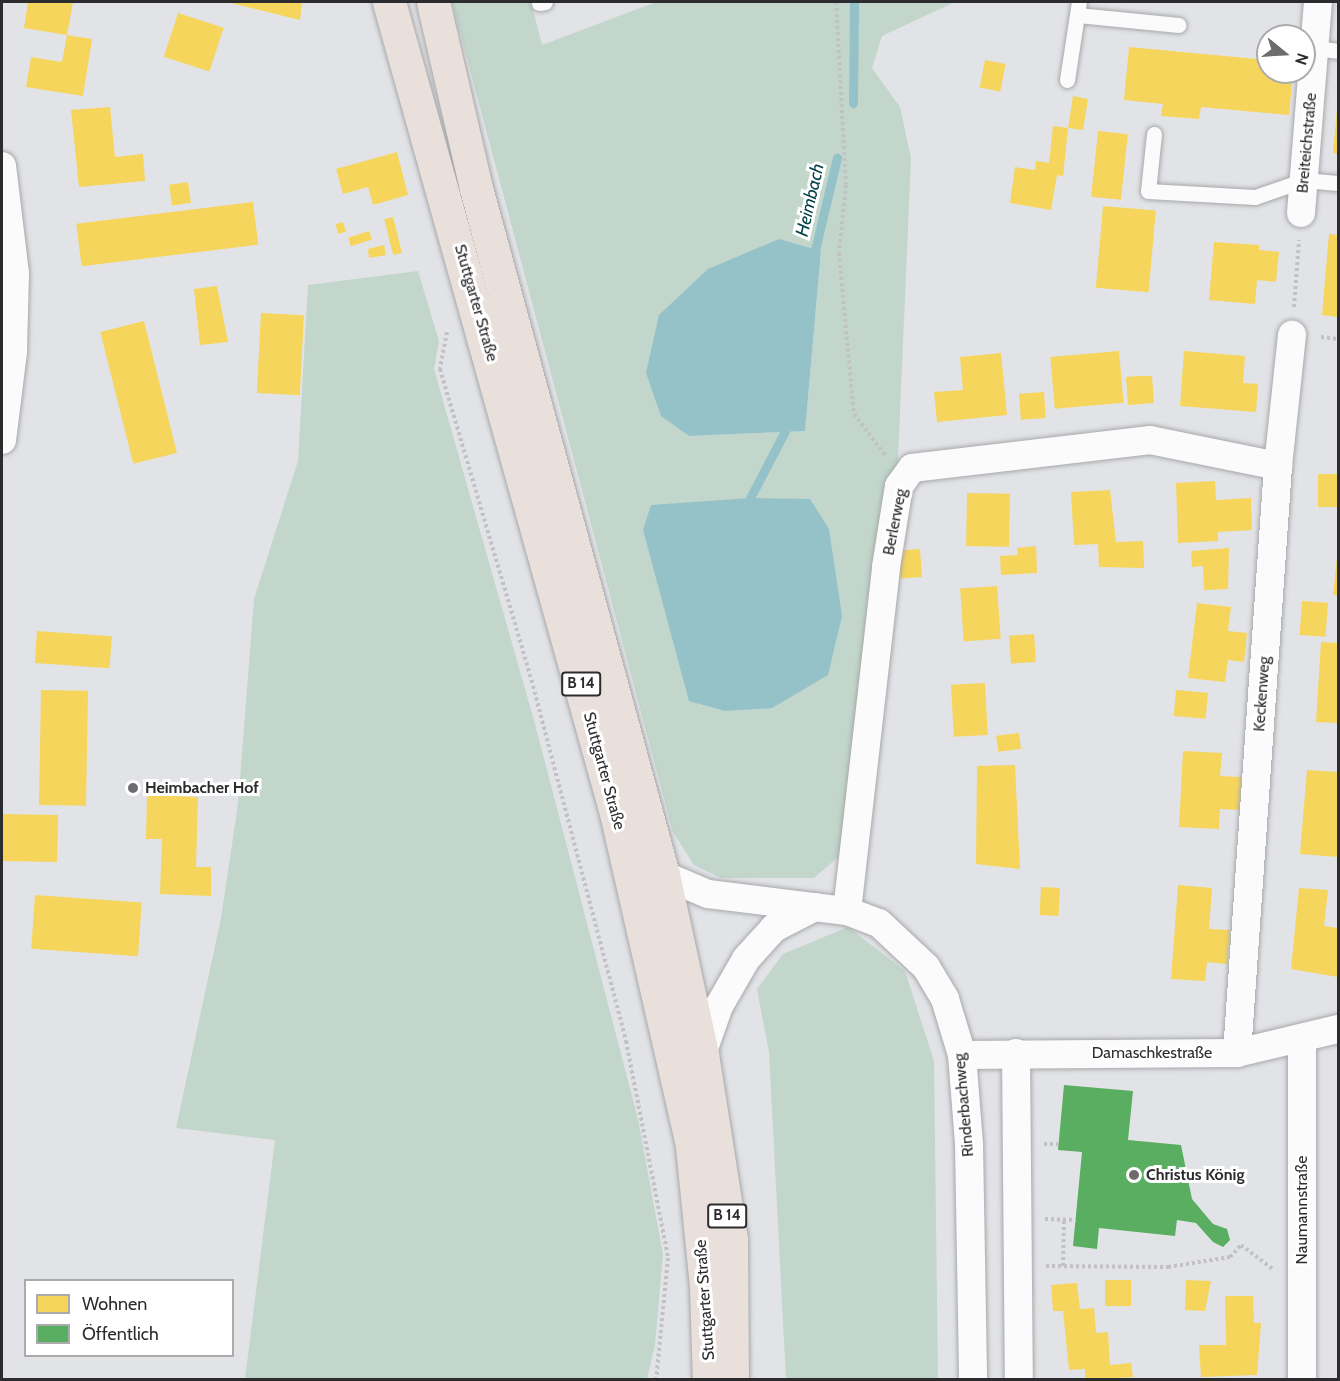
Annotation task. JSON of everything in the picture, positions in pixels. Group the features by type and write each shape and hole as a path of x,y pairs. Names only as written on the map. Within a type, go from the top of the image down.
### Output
{"main road":[{"name":"Stuttgarter Straße","path":"389,2 616,813 692,1146 704,1371"},
{"name":"Stuttgarter Straße","path":"433,2 476,188 663,876 702,1054 731,1239 732,1380"}],"street":[{"name":"Breiteichstraße","path":"1301,213 1304,180 1327,50 1318,2"},
{"path":"2,166 6,224 15,274 13,352 2,440"},
{"name":"Keckenweg","path":"1237,1053 1278,465 1292,335"},
{"name":"Berlerweg","path":"847,911 886,567 903,479 912,468 1150,440 1278,465"},
{"name":"Rinderbachweg","path":"663,876 708,894 847,911 879,923 926,967 945,999 962,1055 969,1144 973,1380"},
{"path":"702,1054 719,1006 746,960 774,928 816,906"},
{"name":"Damaschkestraße","path":"962,1055 1237,1053 1302,1040 1338,1029"},
{"name":"Naumannstraße","path":"1302,1040 1302,1380"},
{"path":"1016,1053 1019,1380"}],"lane":[{"path":"1067,80 1078,8 1179,25"},
{"path":"1154,134 1148,191 1255,197 1304,180 1338,183"}],"path":[{"path":"837,2 846,186 839,253 854,414 903,479"},
{"path":"1292,335 1301,213"},
{"path":"448,325 440,369 533,686 628,1053 668,1258 656,1380"},
{"path":"1052,1144 1058,1144"},
{"path":"1063,1266 1064,1219"},
{"path":"1018,1266 1168,1267 1230,1257 1241,1245 1303,1291"}],"green space":[{"path":"452,2 531,2 542,45 656,2 955,2 882,36 872,68 900,107 911,158 898,459 857,715 844,852 814,878 721,878 694,865 673,832","holes":["815,250 821,251 805,431 689,436"]},
{"path":"418,271 439,341 434,369 535,724 638,1119 663,1254 655,1345 647,1379 245,1379 275,1140 176,1128 221,918 238,804 254,599 298,461 308,285"},
{"path":"848,927 905,971 934,1061 938,1379 786,1379 769,1052 757,989 783,954"}],"water":[{"path":"779,239 821,251 805,431 689,436 661,416 646,373 659,315 708,269"},
{"path":"750,498 810,499 829,529 842,616 828,675 772,708 725,711 689,701 643,530 651,505"}],"building: Wohnen":[{"path":"28,2 73,2 67,35 24,28"},
{"path":"227,2 302,2 300,20"},
{"path":"178,13 224,28 209,72 164,57"},
{"path":"67,35 92,39 83,96 26,87 31,57 62,62"},
{"path":"1129,47 1256,59 1256,84 1292,84 1289,115 1201,107 1199,119 1161,116 1163,104 1124,100"},
{"path":"985,60 1006,64 1000,91 980,87"},
{"path":"1073,96 1088,99 1083,130 1068,128"},
{"path":"110,107 115,157 143,154 145,181 79,187 71,110"},
{"path":"1338,109 1338,154 1333,153"},
{"path":"1053,126 1068,128 1063,176 1057,175 1051,210 1010,203 1015,167 1035,170 1036,161 1049,163"},
{"path":"1098,131 1128,134 1121,200 1091,197"},
{"path":"397,152 408,195 373,205 368,187 343,194 336,169"},
{"path":"188,182 191,203 172,205 169,185"},
{"path":"253,202 258,245 82,266 76,224"},
{"path":"1103,206 1156,211 1149,292 1096,288"},
{"path":"393,217 402,253 393,255 384,219"},
{"path":"343,222 346,232 338,234 335,224"},
{"path":"369,231 372,240 351,246 348,238"},
{"path":"1329,234 1338,235 1338,317 1322,315"},
{"path":"1214,242 1259,245 1259,250 1279,252 1276,282 1257,280 1255,304 1209,300"},
{"path":"384,245 386,255 369,258 368,249"},
{"path":"217,286 228,342 200,345 194,289"},
{"path":"261,313 304,315 300,395 257,393"},
{"path":"144,321 177,453 133,464 100,332"},
{"path":"1119,351 1124,403 1055,409 1050,357"},
{"path":"1184,351 1245,356 1243,383 1258,384 1256,412 1180,406"},
{"path":"1001,353 1007,415 937,422 934,392 963,390 960,357"},
{"path":"1152,376 1154,403 1128,405 1126,377"},
{"path":"1044,392 1046,418 1021,420 1019,394"},
{"path":"1318,474 1338,474 1338,507 1318,507"},
{"path":"1215,481 1216,500 1251,498 1252,530 1218,532 1218,541 1178,543 1176,483"},
{"path":"1110,490 1116,542 1143,541 1144,568 1099,567 1098,544 1074,545 1071,492"},
{"path":"967,493 1010,494 1009,547 966,546"},
{"path":"1036,546 1037,573 1001,575 1000,556 1018,555 1017,548"},
{"path":"1229,548 1228,589 1204,590 1203,566 1192,567 1191,551"},
{"path":"920,549 922,577 895,579 893,551"},
{"path":"1337,557 1338,595 1333,595"},
{"path":"997,586 1001,639 964,641 960,589"},
{"path":"1302,601 1328,603 1326,637 1300,635"},
{"path":"1197,603 1231,607 1228,631 1247,633 1244,662 1228,660 1225,682 1188,678"},
{"path":"37,631 112,636 110,668 35,663"},
{"path":"1034,634 1036,662 1011,664 1009,636"},
{"path":"1321,642 1338,643 1338,723 1316,722"},
{"path":"985,683 988,735 954,737 951,685"},
{"path":"41,690 88,691 86,806 39,805"},
{"path":"1176,690 1208,693 1206,719 1174,716"},
{"path":"1019,733 1021,749 998,752 996,736"},
{"path":"1183,751 1222,753 1220,776 1241,777 1240,810 1220,809 1219,829 1179,827"},
{"path":"1015,765 1020,869 976,864 977,766"},
{"path":"1307,770 1338,772 1338,857 1300,854"},
{"path":"147,795 198,797 196,867 211,867 211,896 160,894 162,839 146,839"},
{"path":"2,814 58,815 57,862 2,861"},
{"path":"1178,885 1212,888 1209,929 1230,930 1227,964 1207,962 1205,981 1171,979"},
{"path":"1041,887 1060,888 1059,916 1040,915"},
{"path":"1299,888 1328,890 1324,926 1338,928 1338,977 1291,969"},
{"path":"35,895 142,902 138,956 31,949"},
{"path":"1105,1280 1131,1280 1131,1306 1105,1306"},
{"path":"1186,1280 1211,1281 1205,1311 1185,1310"},
{"path":"1077,1283 1080,1309 1094,1308 1096,1333 1108,1332 1110,1365 1131,1363 1133,1377 1085,1380 1085,1369 1069,1370 1063,1311 1053,1311 1051,1285"},
{"path":"1225,1296 1253,1296 1254,1323 1261,1323 1257,1375 1201,1377 1199,1345 1226,1345"}],"building: Öffentlich":[{"name":"Christus König","path":"1064,1085 1133,1091 1128,1140 1181,1145 1192,1199 1213,1224 1227,1229 1230,1240 1223,1247 1213,1242 1196,1223 1177,1220 1175,1236 1099,1228 1097,1249 1073,1246 1082,1152 1058,1150"}],"waterway":[{"name":"Heimbach","path":"853,103 854,2"},
{"name":"Heimbach","path":"815,250 837,158"},
{"name":"Heimbach","path":"750,498 785,431"}],"place":[{"name":"Heimbacher Hof","path":"133,788"},
{"name":"Christus König","path":"1134,1175"}]}
